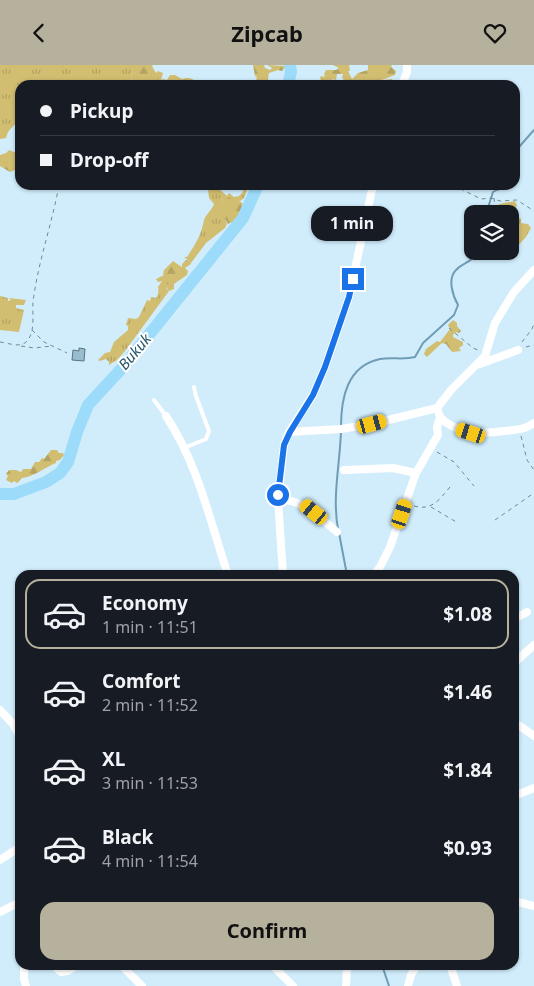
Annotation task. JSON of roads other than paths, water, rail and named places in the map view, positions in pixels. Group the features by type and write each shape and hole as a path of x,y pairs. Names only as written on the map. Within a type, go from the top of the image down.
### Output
{"street":[{"path":"403,80 407,65"},
{"path":"283,570 278,499 284,445 313,395 325,367 349,297 372,190"},
{"path":"290,432 340,429 372,424 437,408 451,390 485,356 495,323 514,292 534,270"},
{"path":"476,366 515,351"},
{"path":"437,408 440,417 453,427 471,433 514,431 528,428 534,423"},
{"path":"166,416 184,449 201,489 226,570"},
{"path":"438,435 437,427 440,417"},
{"path":"378,570 390,547 416,473 438,435 443,430 453,427"},
{"path":"344,469 393,468 416,473"},
{"path":"278,499 297,501 305,505 337,532"},
{"path":"519,616 527,612"},
{"path":"519,658 534,645"},
{"path":"0,710 15,729"},
{"path":"519,724 534,735"},
{"path":"519,795 534,788"},
{"path":"0,860 15,850"},
{"path":"519,902 534,906"},
{"path":"0,912 15,904"},
{"path":"24,970 26,986"},
{"path":"126,970 142,986"},
{"path":"277,970 293,986"},
{"path":"346,986 347,970"},
{"path":"408,986 414,970"},
{"path":"452,970 457,986"}],"lane":[{"path":"184,449 206,439 209,431 194,387"},
{"path":"154,400 166,416"}],"waterway":[{"name":"Bukuk","path":"289,80 290,65"},
{"path":"520,146 534,130"},
{"name":"Bukuk","path":"0,494 14,494 46,482 60,473 68,462 88,405 123,367 243,218 256,190"},
{"path":"489,205 493,192 496,190"},
{"path":"341,427 342,405 353,376 369,363 380,359 415,357 423,343 454,315 458,305 451,283 453,274 459,267 470,260"},
{"path":"338,529 336,493 341,431"},
{"path":"339,533 346,570"},
{"path":"384,970 389,986"}]}
